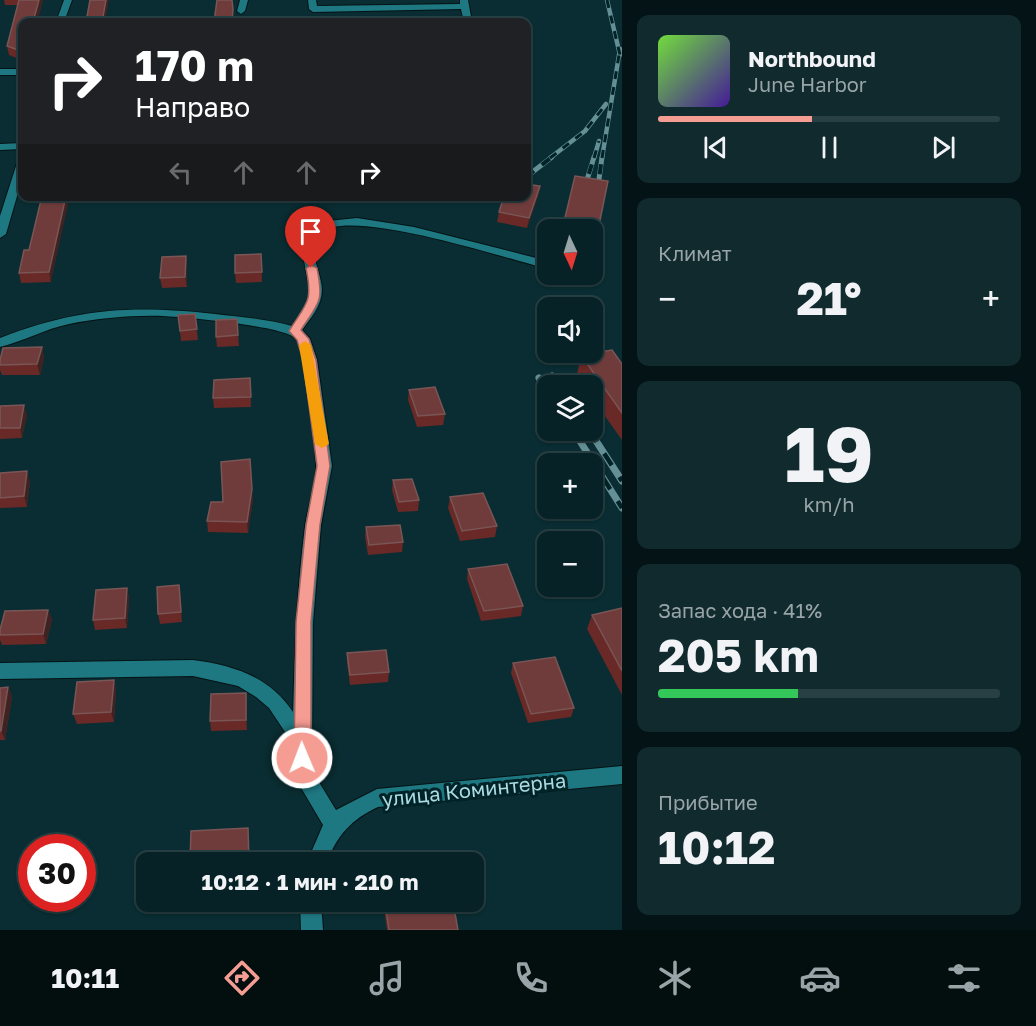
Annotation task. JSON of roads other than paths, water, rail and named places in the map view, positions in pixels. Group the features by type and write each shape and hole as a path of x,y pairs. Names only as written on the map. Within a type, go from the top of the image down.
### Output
{"street":[{"path":"61,18 68,0"},
{"path":"241,12 244,0"},
{"path":"312,0 313,9 464,3 467,18"},
{"path":"0,72 18,72"},
{"path":"0,147 18,146"},
{"path":"0,234 18,176"},
{"path":"295,331 315,299 316,291 307,239 310,234 323,227 338,223 365,222 405,227 537,262"},
{"path":"0,343 43,326 70,320 136,313 194,314 271,324 295,331 303,339 310,360 324,466 313,525 304,622 301,740 305,774 334,825"},
{"path":"0,671 193,668 217,671 255,686 272,698 301,740"},
{"name":"улица Коминтерна","path":"320,852 334,825 354,808 377,798 622,775"},
{"path":"311,912 312,930"}],"railway":[{"path":"607,0 619,53"},
{"path":"602,158 619,53"},
{"path":"550,158 585,131 606,104"},
{"path":"594,158 599,141"},
{"path":"531,173 552,157"},
{"path":"583,193 594,157"},
{"path":"597,194 602,157"},
{"path":"580,441 622,508"},
{"path":"596,441 622,481"}]}
